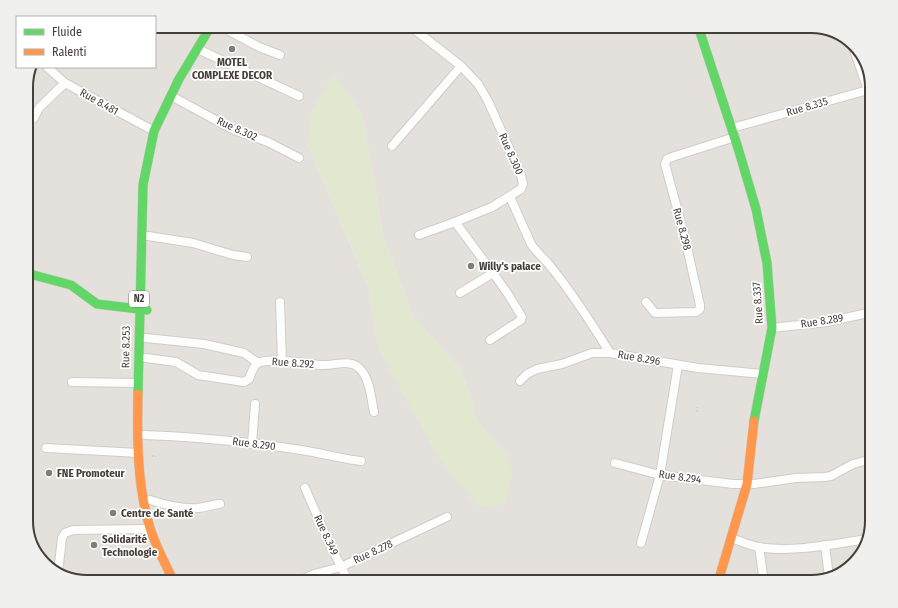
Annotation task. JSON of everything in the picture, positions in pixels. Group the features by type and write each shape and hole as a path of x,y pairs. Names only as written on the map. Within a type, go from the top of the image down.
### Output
{"main road":[{"name":"Rue 8.253","path":"178,575 160,535 150,500 147,483 145,435 146,338 143,310 141,224 143,185 154,131 179,79 207,33"},
{"name":"Rue 8.253","path":"171,575 150,529 141,487 137,425 138,383 148,236 149,197 154,161 164,127 175,98 214,33"},
{"name":"Rue 8.337","path":"700,33 756,209 767,263 772,328 753,427 747,484 720,575"},
{"path":"33,275 71,285 97,304 143,310"}],"street":[{"path":"232,33 280,56"},
{"name":"Rue 8.300","path":"419,33 461,66 478,84 488,101 521,175 523,184 521,189 492,207 419,235"},
{"path":"202,51 299,96"},
{"path":"857,59 865,81"},
{"path":"392,146 461,66"},
{"name":"Rue 8.481","path":"48,68 65,83 154,131"},
{"path":"34,118 40,108 65,83"},
{"name":"Rue 8.335","path":"733,133 865,91"},
{"name":"Rue 8.302","path":"175,98 234,130 268,142 299,158"},
{"name":"Rue 8.298","path":"646,302 655,313 696,312 700,309 684,234 665,164 667,159 733,133"},
{"path":"510,197 535,251 550,266 577,302 610,354"},
{"path":"455,222 493,273 522,317 520,320 490,340"},
{"path":"148,236 193,243 233,255 248,257"},
{"path":"460,293 493,273"},
{"path":"280,302 282,361"},
{"name":"Rue 8.289","path":"772,328 827,322 865,314"},
{"path":"146,338 204,344 244,353 258,363"},
{"name":"Rue 8.296","path":"520,381 536,369 562,364 592,353 610,354 678,365 763,374"},
{"name":"Rue 8.292","path":"146,358 176,362 198,376 244,382 249,379 254,367 258,363 264,361 282,361 327,366 353,364 359,368 368,382 374,412"},
{"path":"641,543 660,475 678,365"},
{"path":"72,382 138,383"},
{"path":"252,444 255,404"},
{"name":"Rue 8.290","path":"145,435 222,440 301,450 347,460 361,461"},
{"path":"46,448 139,453"},
{"name":"Rue 8.294","path":"615,463 660,475 733,484 754,484 796,478 831,476 853,464 865,461"},
{"name":"Rue 8.349","path":"305,488 315,513 345,575"},
{"path":"150,500 183,508 197,508 220,504"},
{"name":"Rue 8.278","path":"312,575 341,568 446,517"},
{"path":"59,567 62,538 65,533 73,530 150,529"},
{"path":"731,538 759,547 795,548 825,546 862,539"},
{"path":"825,546 828,572"},
{"path":"759,547 763,575"}],"path":[{"path":"697,412 698,407"},
{"path":"152,456 156,456 156,458"}],"shaded area":[{"path":"156,33 818,33 841,42 854,54 858,60 865,80 865,528 856,551 847,562 838,568 818,575 80,575 57,566 44,554 40,548 33,524 33,84 37,68 156,68","holes":["334,75 362,114 383,236 412,314 462,372 477,421 507,456 379,350 369,289 308,145"]}],"green space":[{"path":"334,74 362,114 383,236 412,314 462,372 477,421 507,456 513,472 506,502 490,508 476,505 437,456 379,350 369,289 308,145 310,114"},
{"path":"475,255 489,273 481,279 476,272 480,268 471,258"}],"traffic: fast":[{"path":"138,394 143,185 154,131 179,79 207,33"},
{"path":"700,33 738,148 756,209 767,263 772,328 754,421"},
{"path":"33,275 71,285 97,304 147,310"}],"traffic: slow":[{"path":"138,394 138,445 142,496 152,535 171,575"},
{"path":"720,575 747,484 754,421"}],"place":[{"name":"MOTEL COMPLEXE DECOR","path":"232,49"},
{"name":"Willy's palace","path":"471,266"},
{"name":"FNE Promoteur","path":"49,473"},
{"name":"Centre de Santé","path":"113,513"},
{"name":"Solidarité Technologie","path":"94,545"}]}
